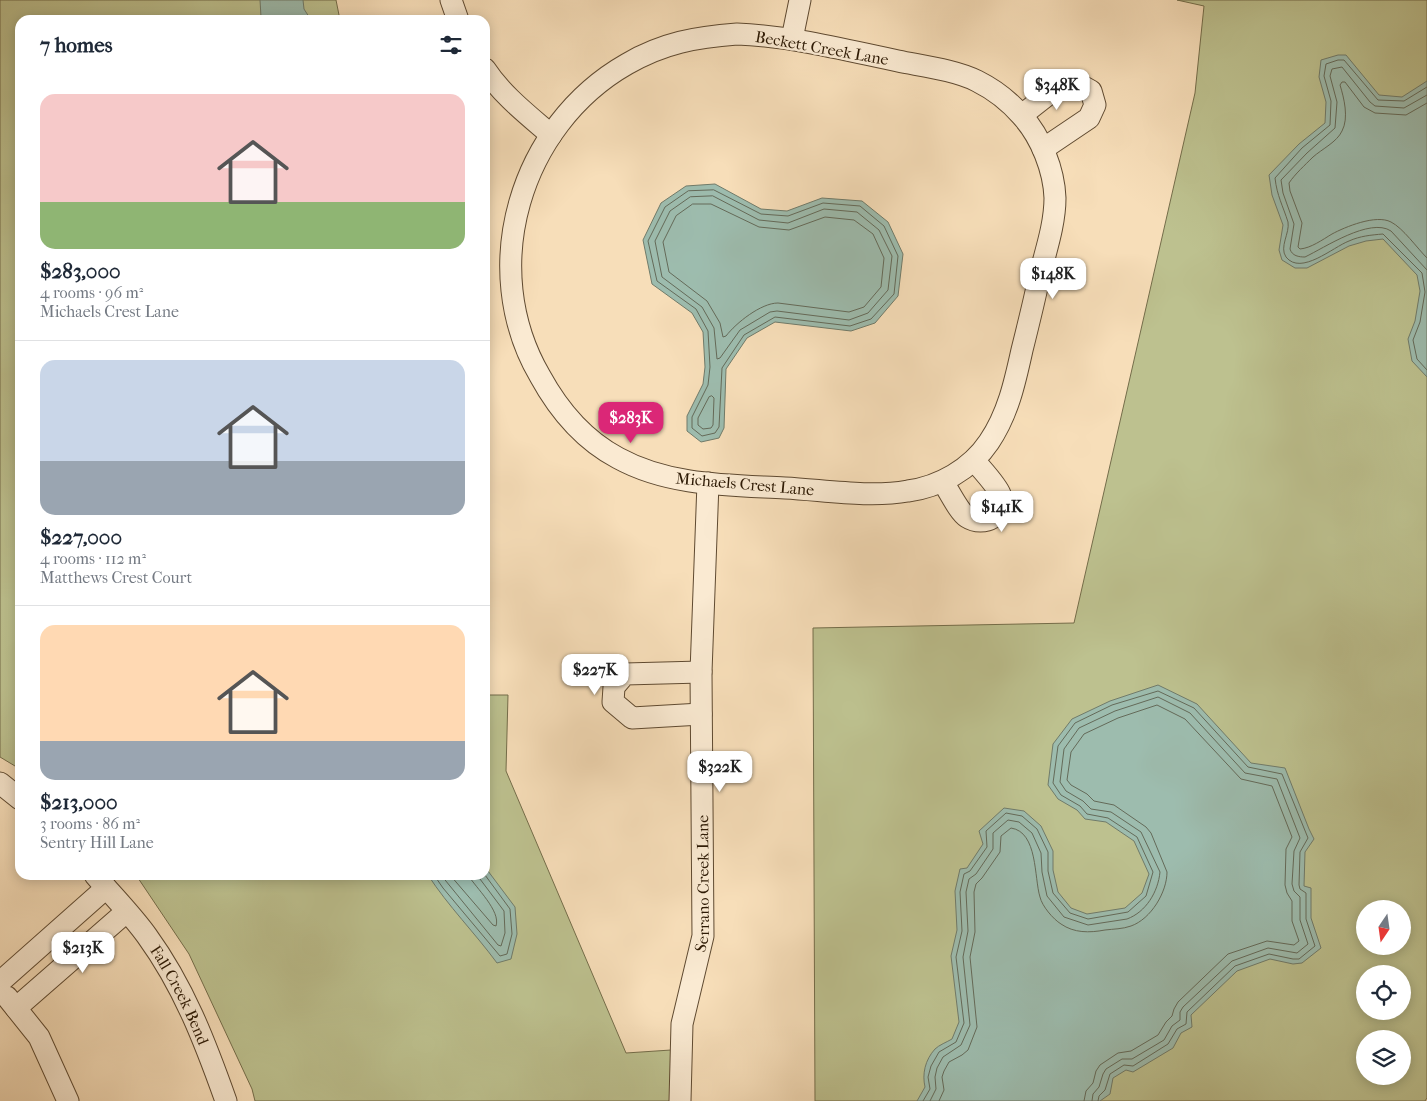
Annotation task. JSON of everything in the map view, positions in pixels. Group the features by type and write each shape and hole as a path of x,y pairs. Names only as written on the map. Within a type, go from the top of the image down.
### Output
{"street":[{"path":"451,0 456,15"},
{"path":"792,39 800,0"},
{"name":"Beckett Creek Lane","path":"551,135 572,106 597,84 628,63 659,49 698,37 737,34 792,39 942,70 974,79 994,91 1027,123"},
{"path":"490,77 520,108 551,135"},
{"path":"1027,123 1059,86 1075,82 1091,91 1095,105 1089,118 1043,149"},
{"name":"Michaels Crest Lane","path":"551,135 535,161 524,186 516,215 512,244 511,275 520,332 531,361 548,390 566,415 588,437 615,457 641,469 674,480 708,484 875,494 909,491 943,482 974,460 1002,420 1013,392 1051,228 1055,198 1051,173 1043,149 1027,123"},
{"path":"943,482 964,516 974,521 986,522 997,515 1002,504 1000,494 974,460"},
{"name":"Serrano Creek Lane","path":"680,1101 682,1024 702,936 701,672 708,484"},
{"path":"701,672 625,674 614,687 613,702 632,718 702,714"},
{"path":"0,783 15,796"},
{"path":"0,982 101,882"},
{"name":"Fall Creek Bend","path":"101,882 147,935 178,984 205,1041 226,1101"},
{"path":"16,1008 126,912"},
{"path":"0,989 39,1037 68,1101"}],"green space":[{"path":"0,0 336,0 339,15 15,15 15,766 0,757"},
{"path":"1177,0 1427,0 1427,1098 1425,1101 815,1101 813,628 1074,623 1195,93 1204,6"},
{"path":"490,695 508,695 506,771 626,1053 671,1050 670,1101 255,1101 252,1089 189,954 139,880 490,880"}],"water":[{"path":"260,0 303,0 304,9 308,15 261,15"},
{"path":"1338,55 1346,55 1379,95 1402,97 1427,81 1427,377 1412,361 1408,339 1415,321 1420,291 1417,275 1383,239 1349,246 1307,268 1295,268 1282,260 1279,250 1283,225 1272,195 1269,175 1299,144 1325,123 1326,102 1319,77 1321,60"},
{"path":"715,184 761,209 787,211 822,198 862,201 888,222 903,254 898,296 875,323 851,331 775,322 747,338 726,369 724,428 719,438 701,442 687,431 687,416 703,384 705,367 703,332 692,313 652,284 643,240 661,203 686,186"},
{"path":"1158,685 1197,704 1251,763 1285,768 1314,839 1305,852 1304,886 1311,888 1311,918 1321,948 1302,963 1293,964 1270,959 1237,971 1191,1015 1192,1027 1181,1033 1173,1048 1133,1072 1126,1070 1113,1078 1110,1094 1100,1101 917,1101 925,1087 924,1072 929,1058 937,1048 952,1039 959,1022 951,956 957,930 955,891 960,869 967,868 983,844 979,831 1004,808 1024,811 1041,826 1053,851 1053,870 1058,892 1071,908 1087,914 1125,908 1142,893 1149,874 1134,841 1106,822 1085,819 1077,810 1058,799 1048,785 1053,744 1072,719 1110,701"},
{"path":"490,874 515,907 517,934 511,959 497,963 431,880 490,880"}]}
